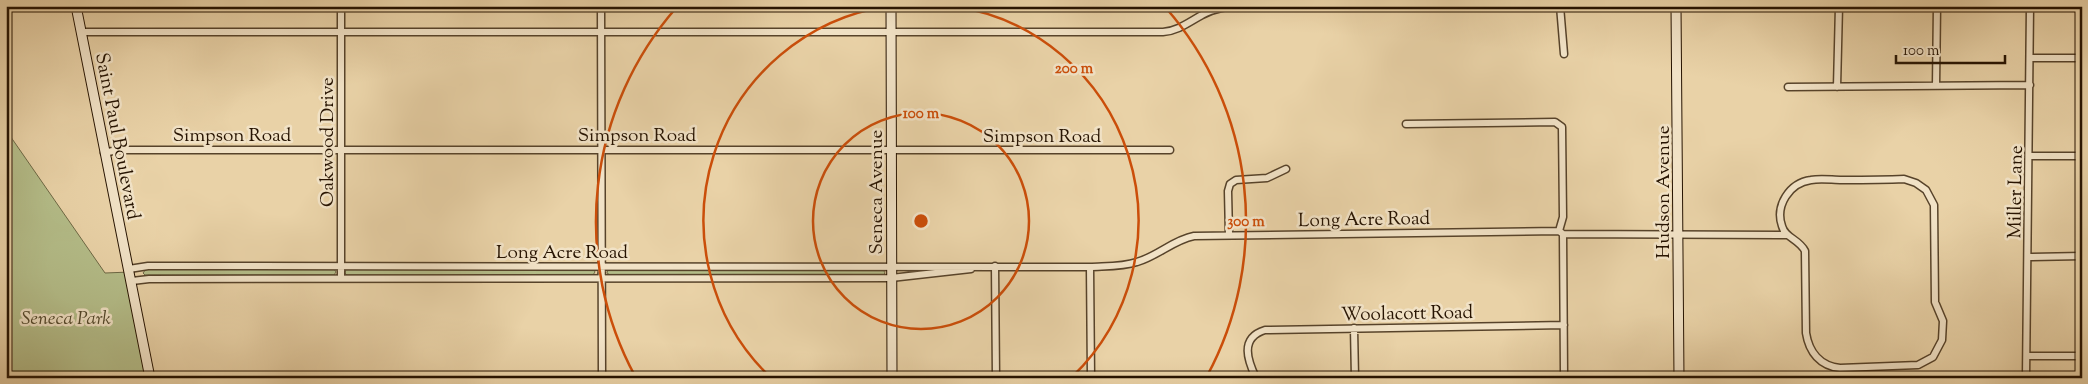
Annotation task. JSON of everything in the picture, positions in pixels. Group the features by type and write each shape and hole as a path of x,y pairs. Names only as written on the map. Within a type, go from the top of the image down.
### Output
{"main road":[{"name":"Saint Paul Boulevard","path":"76,6 150,378"},
{"name":"Seneca Avenue","path":"891,6 892,378"},
{"name":"Hudson Avenue","path":"1676,6 1679,378"}],"street":[{"name":"Oakwood Drive","path":"341,6 341,278"},
{"path":"601,6 602,378"},
{"path":"81,32 1164,32 1177,29 1212,10 1240,6"},
{"path":"1560,6 1564,54"},
{"path":"1837,87 1838,6"},
{"path":"1936,6 1936,86"},
{"name":"Miller Lane","path":"2026,378 2030,6"},
{"path":"2030,58 2082,58"},
{"path":"1788,87 2030,85"},
{"path":"1406,124 1555,122 1562,127 1563,218 1561,232 1564,374"},
{"name":"Simpson Road","path":"104,153 117,150 602,148 1170,150"},
{"path":"2029,156 2082,156"},
{"path":"1229,235 1228,192 1230,184 1236,180 1267,178 1286,169"},
{"path":"1811,180 1904,180 1916,183 1926,190 1932,199 1935,211 1935,302 1944,327 1942,340 1933,357 1924,363 1910,367 1850,368 1834,367 1818,358 1811,349 1806,333 1805,251 1798,241 1786,235 1780,218 1783,201 1791,190 1811,180"},
{"name":"Long Acre Road","path":"130,274 149,279 602,278 891,272 995,266 1090,267 1127,265 1138,262 1185,238 1229,235 1561,232 1786,235"},
{"path":"2028,256 2082,256"},
{"name":"Long Acre Road","path":"130,274 148,266 602,266 891,272 995,266"},
{"path":"995,266 996,378"},
{"path":"1090,267 1091,378"},
{"name":"Woolacott Road","path":"1256,378 1247,354 1252,338 1260,331 1271,329 1564,325"},
{"path":"1354,328 1355,378"},
{"path":"2027,356 2082,356"}],"green space":[{"name":"Seneca Park","path":"6,130 105,273 130,272 150,378 6,378"},
{"path":"146,269 334,269 336,272 334,275 145,275 143,273"},
{"path":"346,269 594,270 595,272 593,275 347,275 345,273"},
{"path":"608,269 883,269 885,273 883,275 610,275 607,273"}]}
